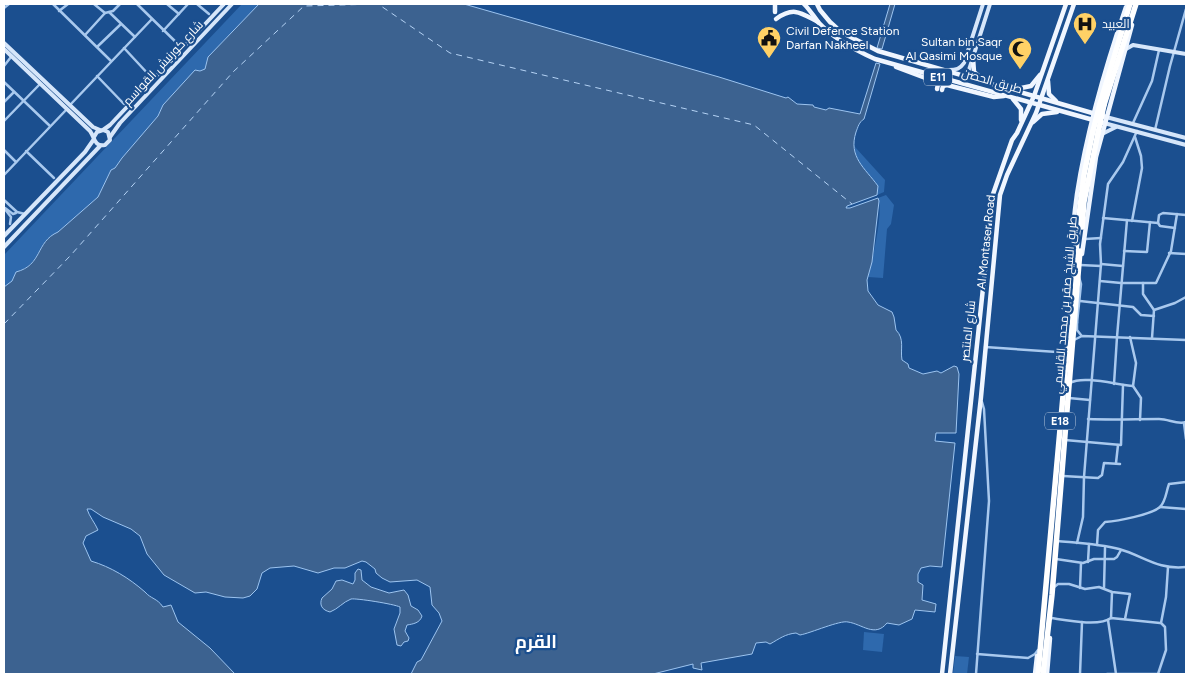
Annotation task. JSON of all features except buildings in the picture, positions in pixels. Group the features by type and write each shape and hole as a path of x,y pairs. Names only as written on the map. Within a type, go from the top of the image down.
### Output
{"highway":[{"name":"طريق الشيخ صقر بن محمد القاسمي","path":"1103,105 1129,4"},
{"name":"طريق الشيخ صقر بن محمد القاسمي","path":"1047,674 1050,593 1065,360 1084,175 1103,105 1136,4"},
{"name":"طريق الشيخ صقر بن محمد القاسمي","path":"1037,674 1053,579 1072,343 1076,320 1084,202 1095,132"}],"main road":[{"name":"شارع كورنيش القواسم","path":"101,130 110,125 224,4"},
{"name":"شارع كورنيش القواسم","path":"110,137 120,122 232,4"},
{"path":"774,4 775,12"},
{"name":"طريق الحصن","path":"804,4 819,23 834,36 852,48 875,59 1104,123"},
{"name":"طريق الحصن","path":"817,4 830,22 841,32 863,45 1106,117"},
{"path":"944,70 956,70 964,63 983,4"},
{"path":"983,4 984,9 989,5"},
{"name":"شارع المنتصر","path":"941,674 993,194 1012,140 1032,103 1066,4"},
{"name":"Al Montaser Road","path":"950,674 981,397 998,210 1006,175 1039,105 1074,4"},
{"path":"1079,264 1094,165 1095,132 1092,120 1094,113 1103,105 1126,49 1136,4"},
{"path":"920,72 935,73 962,80 967,76 989,5"},
{"path":"776,18 791,11 819,23"},
{"path":"1128,40 1133,45 1186,54"},
{"path":"4,43 69,107 90,131 96,144 100,146"},
{"path":"1126,49 1133,45"},
{"path":"4,49 40,84 93,127 108,132 110,137 108,144 100,146 4,247"},
{"path":"973,58 974,72 990,83"},
{"path":"890,64 903,71 936,82 939,90 947,84 994,98 1008,96 1018,103 1022,111 1022,118 1017,133"},
{"path":"1008,88 1028,87 1043,72"},
{"path":"1048,79 1049,94 1059,103"},
{"path":"1085,111 1103,105"},
{"path":"1095,132 1104,123 1106,117 1103,105"},
{"path":"1103,105 1118,120"},
{"path":"1025,136 1035,119 1042,114 1062,111"},
{"path":"1080,116 1095,132"},
{"path":"1106,117 1186,138"},
{"path":"1104,123 1186,145"},
{"path":"1095,132 1118,127"},
{"path":"4,236 85,152 101,130"},
{"path":"993,194 998,197 998,210"},
{"path":"1047,674 1051,618 1050,593"},
{"path":"1037,674 1041,613 1050,593"}],"street":[{"path":"4,8 9,4"},
{"path":"53,4 112,61"},
{"path":"59,11 68,4"},
{"path":"94,4 121,24 134,37"},
{"path":"84,36 107,13 120,4"},
{"path":"137,4 182,48"},
{"path":"167,4 178,14"},
{"path":"163,31 188,4"},
{"path":"198,4 209,14"},
{"path":"1155,130 1186,9"},
{"path":"4,174 152,19"},
{"path":"97,47 121,24"},
{"path":"124,48 150,76"},
{"path":"1132,124 1152,81 1159,50"},
{"path":"4,66 12,56"},
{"path":"97,76 124,104"},
{"path":"4,82 50,126"},
{"path":"4,121 40,84"},
{"path":"4,102 14,92"},
{"path":"1077,543 1083,517 1086,442 1096,336 1103,218 1108,184 1123,162 1137,131"},
{"path":"1132,221 1142,168 1141,156 1135,136"},
{"path":"4,150 16,162"},
{"path":"26,151 54,178"},
{"path":"4,168 7,171"},
{"path":"4,200 16,212 25,214"},
{"path":"4,208 14,215 16,212"},
{"path":"4,208 11,217 10,224"},
{"path":"1158,223 1161,214 1186,215"},
{"path":"1100,282 1156,283 1169,253 1177,214"},
{"path":"1103,218 1158,223 1160,226 1175,228"},
{"path":"1114,384 1127,220"},
{"path":"1124,251 1147,252 1150,222"},
{"path":"1083,239 1101,238"},
{"path":"1169,253 1186,254"},
{"path":"1079,264 1123,266"},
{"path":"1078,276 1081,283 1076,320 1078,333 1082,336"},
{"path":"1144,283 1143,294 1154,310 1152,338"},
{"path":"1154,310 1186,297"},
{"path":"1080,301 1133,307 1141,315 1154,316"},
{"path":"1072,343 1082,336 1186,340"},
{"path":"1130,337 1136,363 1133,386 1140,398 1140,420"},
{"path":"986,347 1057,352 1065,360"},
{"path":"1057,352 1066,348"},
{"path":"1070,375 1075,381"},
{"path":"1069,385 1075,381 1092,381 1133,386"},
{"path":"1061,476 1100,477 1104,463 1118,464 1118,445 1121,445 1122,385"},
{"path":"976,674 989,501 984,409 981,397"},
{"path":"1068,398 1090,400"},
{"path":"1088,419 1161,419 1185,423 1186,439"},
{"path":"1064,440 1118,445"},
{"path":"1097,545 1098,530 1104,522 1123,520 1153,511 1160,506 1166,496 1169,484 1186,482"},
{"path":"1160,506 1186,509"},
{"path":"1056,541 1097,545 1121,550 1152,563 1168,567 1186,567"},
{"path":"1088,544 1088,562"},
{"path":"1104,588 1105,548"},
{"path":"1054,559 1081,563 1094,559 1116,559 1121,550"},
{"path":"1080,588 1081,563"},
{"path":"1161,623 1166,597 1168,567"},
{"path":"1053,579 1058,584 1069,584 1080,588 1104,588 1112,592 1130,594 1125,619"},
{"path":"1050,593 1058,584"},
{"path":"1112,592 1110,619 1116,674"},
{"path":"1051,618 1082,622 1125,619 1161,623 1165,628 1166,650 1158,674 1107,674"},
{"path":"1080,674 1082,622"},
{"path":"978,654 1028,658 1038,650"}],"shaded area":[{"path":"242,4 259,4 222,42 206,69 195,71 163,105 158,116 115,168 111,170 98,197 58,232 50,236 31,264 16,272 12,281 4,287 4,255"},
{"path":"259,4 464,4 786,98 788,97 797,104 813,105 814,107 826,110 829,108 860,114 876,63 880,64 864,119 859,125 854,141 854,148 859,162 878,186 877,195 846,208 878,198 872,262 867,280 868,291 878,305 892,312 896,330 901,341 902,360 908,364 909,368 923,374 937,371 941,373 954,366 957,367 959,374 956,433 936,433 935,441 955,443 942,567 930,566 921,568 918,574 918,582 923,585 922,600 936,604 935,612 915,610 912,619 899,625 887,623 873,630 844,622 800,635 796,633 782,637 770,644 766,642 756,643 752,654 701,663 702,670 693,668 693,664 653,674 411,674 417,662 421,660 442,621 439,613 432,605 430,587 417,580 390,582 376,573 375,569 366,562 362,561 345,568 334,568 318,573 294,566 270,568 262,573 257,589 250,596 243,598 225,597 206,592 195,593 164,575 147,554 140,536 131,529 103,517 91,509 87,509 98,530 86,536 83,543 91,561 106,566 126,578 163,607 171,605 178,622 210,648 235,674 4,674 4,287 12,281 16,272 25,269 31,264 51,236 98,197 111,170 115,168 158,116 163,105 195,70 205,69 208,57"},
{"path":"890,4 895,4 882,49 877,48"},
{"path":"855,147 885,180 884,192 877,195 875,184 859,162"},
{"path":"886,195 894,205 891,224 887,229 883,278 868,277 879,224 878,198"},
{"path":"358,569 361,570 362,580 371,587 389,593 404,590 408,595 411,606 418,610 422,616 418,622 407,625 405,631 409,638 401,646 397,645 394,629 400,613 400,607 367,600 351,599 330,612 322,607 322,598 332,589 336,581 342,580 353,584 355,573"},
{"path":"864,632 884,634 882,652 863,650"},
{"path":"955,656 969,657 967,674 953,674"}],"ferry route":[{"path":"4,324 71,255 233,72 304,6 378,4 450,53 754,125 852,204"}],"place":[{"name":"العبيد","path":"1085,45"},
{"name":"Civil Defence Station Darfan Nakheel","path":"769,59"},
{"name":"Sultan bin Saqr Al Qasimi Mosque","path":"1020,70"}],"district":[{"name":"القرم","path":"536,642"}]}
